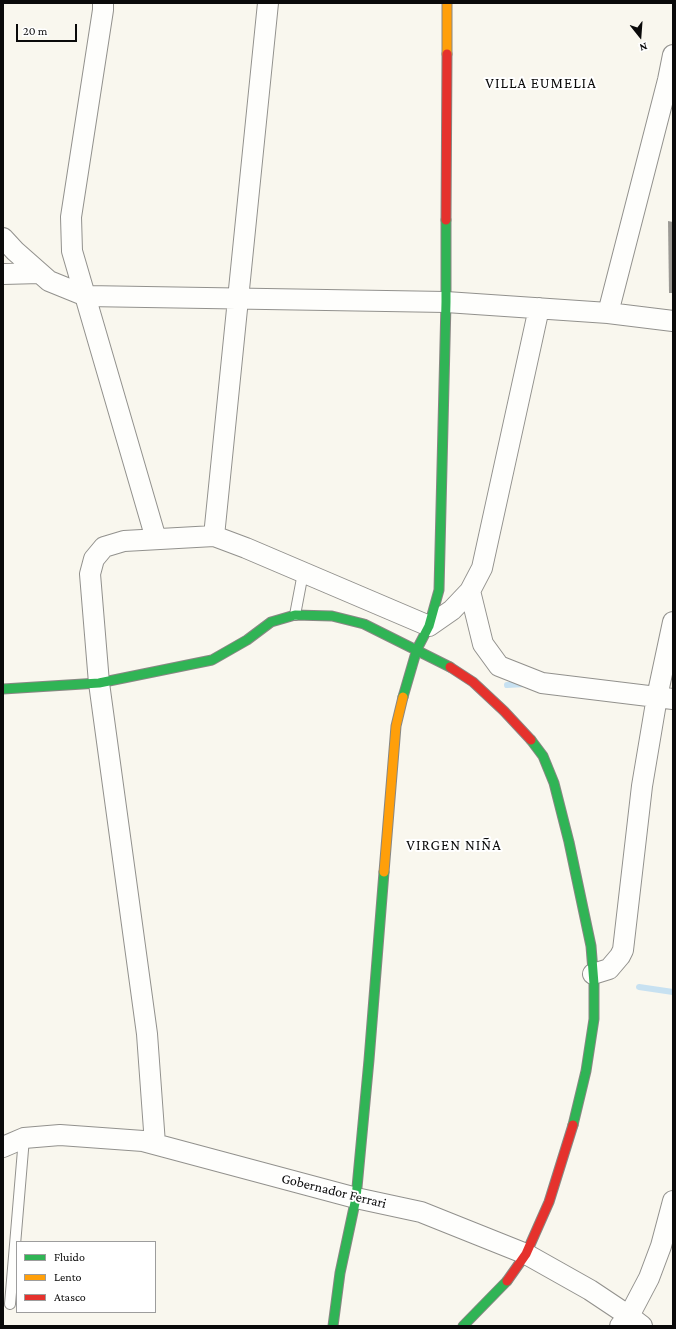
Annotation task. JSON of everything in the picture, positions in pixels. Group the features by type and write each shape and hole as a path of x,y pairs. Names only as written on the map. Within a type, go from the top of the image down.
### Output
{"street":[{"path":"103,3 72,217 72,251 156,539"},
{"path":"214,536 268,3"},
{"path":"334,1326 340,1273 356,1198 369,1060 396,726 406,683 417,649 429,626 439,590 446,302 447,3"},
{"path":"608,313 668,80 673,55"},
{"path":"3,238 15,251 49,281 86,296 446,302 608,313 673,321"},
{"path":"3,274 40,273"},
{"path":"429,626 452,610 470,591 482,568 538,308"},
{"path":"155,1144 148,1034 99,684 90,574 94,559 104,547 124,540 214,536 429,626"},
{"path":"470,591 483,644 499,666 542,683 665,698"},
{"path":"3,689 99,684 212,660 247,640 270,622 295,616 332,616 364,624 446,664 473,682 504,711 524,732 543,756 554,783 569,842 591,946 594,1020 584,1078 570,1137 549,1202 526,1254 506,1282 463,1326"},
{"path":"593,974 609,969 623,950 642,786 665,698 673,622"},
{"name":"Gobernador Ferrari","path":"3,1146 24,1138 60,1135 143,1141 356,1198 421,1212 526,1254 590,1290 630,1323"},
{"path":"630,1323 661,1246 673,1201"}],"lane":[{"path":"295,616 303,573"},
{"path":"10,1304 24,1138"}],"building":[{"path":"668,221 673,222 673,293 669,293"}],"waterway":[{"path":"507,685 526,684"},
{"path":"639,987 673,992"}],"traffic: fast":[{"path":"403,697 417,649 429,626 439,590 446,302 446,220"},
{"path":"3,689 99,683 212,660 247,640 271,622 295,615 332,616 364,624 450,667"},
{"path":"531,740 543,756 554,783 569,842 591,946 594,984 594,1019 586,1071 573,1125"},
{"path":"333,1326 340,1273 356,1198 384,872"},
{"path":"463,1326 507,1281"}],"traffic: slow":[{"path":"447,3 447,54"},
{"path":"384,872 396,726 403,697"}],"traffic: jam":[{"path":"446,220 447,54"},
{"path":"450,667 473,682 504,711 531,740"},
{"path":"507,1281 526,1254 549,1202 573,1125"}],"district":[{"name":"VILLA EUMELIA","path":"541,83"},
{"name":"VIRGEN NIÑA","path":"454,845"}]}
